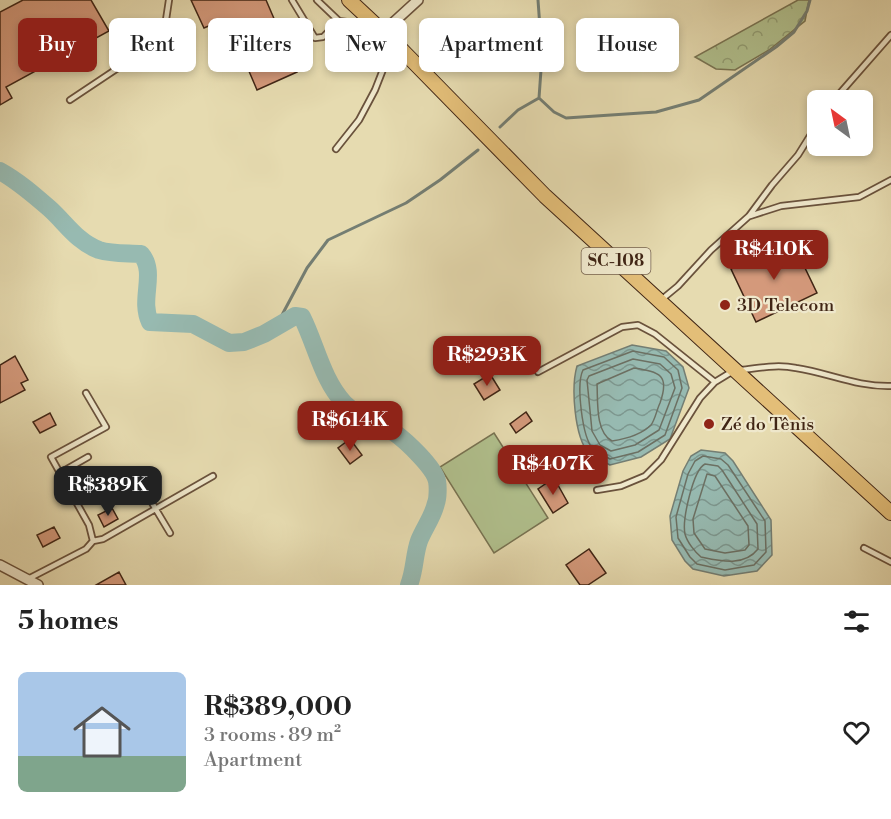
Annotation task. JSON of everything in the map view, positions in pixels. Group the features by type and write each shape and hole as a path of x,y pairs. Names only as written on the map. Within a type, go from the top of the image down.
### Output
{"main road":[{"name":"SC-108","path":"349,0 368,18"},
{"name":"SC-108","path":"407,56 545,196 891,513"}],"street":[{"path":"394,18 418,0"},
{"path":"0,566 38,585"}],"lane":[{"path":"70,99 157,42 164,33 169,0"},
{"path":"292,0 315,38 325,35"},
{"path":"317,0 336,18"},
{"path":"843,90 891,35"},
{"path":"336,149 359,120 382,72"},
{"path":"659,301 678,286 711,250 749,216 807,141"},
{"path":"749,216 781,206 859,197 891,180"},
{"path":"538,372 622,327 638,325 655,334 715,382"},
{"path":"597,490 621,486 645,476 661,460 700,398 715,382 734,370 771,365 796,368 870,387 891,386"},
{"path":"86,393 106,427 51,457 89,525 93,541"},
{"path":"60,474 88,457"},
{"path":"133,471 170,533"},
{"path":"28,579 86,549 93,541 103,538 213,476"},
{"path":"864,548 891,562"}],"green space":[{"path":"798,0 809,0 805,21 769,50 735,70 716,69 695,57"},
{"path":"494,433 548,518 494,553 440,467"}],"water":[{"path":"632,345 666,351 683,367 689,388 670,439 641,457 610,465 591,456 580,436 575,411 575,375 577,366"},
{"path":"701,450 725,453 733,461 771,520 772,555 757,571 724,576 693,569 672,540 670,516 683,471 691,456"}],"building":[{"path":"23,0 91,0 109,31 97,38 97,18 18,18 18,72 34,72 6,87 12,98 0,105 0,12"},
{"path":"191,0 266,0 274,18 208,18 208,26 204,28"},
{"path":"249,72 297,72 257,90"},
{"path":"792,241 817,293 756,322 731,269"},
{"path":"15,356 28,380 21,383 25,390 0,403 0,365"},
{"path":"490,374 500,390 484,400 474,384"},
{"path":"526,412 532,421 516,433 510,424"},
{"path":"50,413 56,425 40,433 33,422"},
{"path":"350,439 362,455 350,464 338,448"},
{"path":"554,478 568,503 553,513 538,489"},
{"path":"112,508 118,519 104,527 98,515"},
{"path":"54,527 60,538 43,547 37,535"},
{"path":"589,549 606,573 588,585 580,585 566,565"},
{"path":"119,572 126,585 96,585"}],"waterway":[{"path":"538,0 542,56 539,98"},
{"path":"539,98 554,112 566,118 656,112 699,100 794,32 807,11 810,0"},
{"path":"500,127 518,110 539,98"},
{"path":"283,323 282,315 307,268 328,240 406,203 478,150"},
{"path":"0,171 55,213 84,242 99,250 141,254 148,269 146,304 150,322 193,324 229,343 244,342 264,334 295,316 302,317 336,394 349,408 400,437 435,475 438,486 437,501 419,541 409,585"}],"place":[{"name":"3D Telecom","path":"725,305"},
{"name":"Zé do Tênis","path":"709,424"}]}
